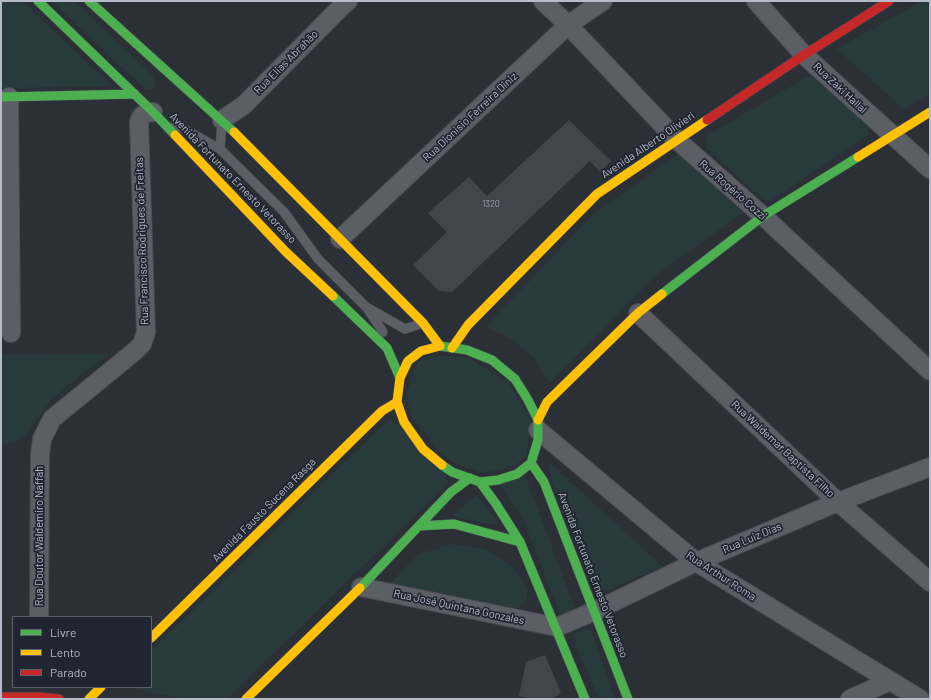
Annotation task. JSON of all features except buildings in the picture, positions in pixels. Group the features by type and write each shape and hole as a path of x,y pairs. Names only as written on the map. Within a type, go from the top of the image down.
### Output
{"main road":[{"name":"Avenida Fortunato Ernesto Vetorasso","path":"38,1 153,112 286,252 387,348 400,378"},
{"path":"89,1 222,120 424,323 440,346"},
{"name":"Avenida Alberto Olivieri","path":"452,348 468,325 596,194 804,55 889,1"},
{"path":"99,59 102,67 101,73"},
{"path":"86,95 96,88"},
{"path":"5,97 135,94"},
{"path":"538,425 528,400 515,380 492,360 468,350 440,346 421,351 408,361 400,378 397,402 404,422 423,448 437,462 452,472 480,482 498,480 517,474 531,463 538,440 538,425 547,402 638,313 763,216 930,112"},
{"name":"Avenida Fausto Sucena Rasga","path":"152,637 382,411 397,402"},
{"name":"Avenida Fortunato Ernesto Vetorasso","path":"531,463 544,482 628,699"},
{"path":"246,699 361,587 451,492 470,478"},
{"path":"480,482 520,542 586,699"},
{"path":"419,526 454,524 520,542"},
{"path":"89,699 100,688"},
{"path":"1,697 39,692 59,699"}],"street":[{"name":"Rua Rogério Cozzi","path":"543,1 568,25 676,140 763,216 930,371"},
{"name":"Rua Dionisio Ferreira Diniz","path":"340,239 568,25 603,1"},
{"name":"Rua Zaki Hallal","path":"756,1 804,55 930,169"},
{"name":"Rua Elias Abrahão","path":"222,120 244,105 340,3"},
{"path":"5,97 11,333"},
{"name":"Rua Francisco Rodrigues de Freitas","path":"40,454 42,439 52,419 135,351 142,344 146,332 139,122 140,116 153,112"},
{"name":"Rua Waldemar Baptista Filho","path":"638,313 838,502 930,582"},
{"name":"Rua Arthur Roma","path":"538,425 696,562 920,699"},
{"name":"Rua Doutor Waldemiro Naffah","path":"39,616 40,454"},
{"name":"Rua Luiz Dias","path":"557,627 595,611 696,562 838,502 930,467"},
{"name":"Rua José Quintana Gonzales","path":"361,587 557,627"},
{"path":"850,699 890,681"}],"lane":[{"path":"153,112 220,149 284,212 318,259 367,308 379,328 395,346 400,378"},
{"path":"220,149 222,120"},
{"path":"318,259 326,290"},
{"path":"367,308 405,329 424,323"}],"shaded area":[{"path":"1,1 22,1 112,86 1,88"},
{"path":"52,1 74,1 152,75 155,81 153,89 146,90"},
{"path":"922,1 930,1 930,93 904,109 837,49"},
{"path":"810,75 871,123 868,135 769,202 761,198 707,148 705,137"},
{"path":"680,153 743,213 657,274 550,383 533,357 512,339 486,327 591,216"},
{"path":"109,354 74,380 52,399 25,435 16,442 1,444 1,355"},
{"path":"426,356 467,357 509,383 531,421 526,456 515,466 483,473 457,464 442,455 412,417 406,396 416,364"},
{"path":"388,420 394,421 446,475 448,483 227,699 182,699 133,688 152,688 152,650"},
{"path":"550,463 663,567 606,590 592,586 551,480"},
{"path":"526,477 576,612 561,616 523,519 505,491 496,482"},
{"path":"477,495 500,526 452,516"},
{"path":"453,544 485,549 511,565 527,589 526,601 514,612 388,590 391,582 419,554"},
{"path":"585,629 591,631 614,699 599,699 577,647 574,636 577,632"}],"traffic: fast":[{"path":"38,1 175,135"},
{"path":"89,1 234,132"},
{"path":"1,97 135,94"},
{"path":"662,294 763,216 858,157"},
{"path":"333,296 387,348 400,378"},
{"path":"440,346 467,350 492,360 515,379 538,420 538,440 531,463 517,474 498,480 480,482 452,472 442,465"},
{"path":"531,463 544,482 628,699"},
{"path":"360,588 451,492 470,478"},
{"path":"480,482 520,542 585,699"},
{"path":"419,526 454,524 520,542"}],"traffic: slow":[{"path":"858,157 930,112"},
{"path":"452,348 468,325 597,194 707,120"},
{"path":"234,132 423,323 440,346"},
{"path":"175,135 286,252 333,296"},
{"path":"538,420 547,402 638,313 662,294"},
{"path":"440,346 421,351 408,361 400,378 397,402 404,422 423,449 442,465"},
{"path":"152,637 382,411 397,402"},
{"path":"246,699 360,588"},
{"path":"89,699 100,688"}],"traffic: jam":[{"path":"707,120 804,55 889,1"},
{"path":"1,697 39,697 59,699"}]}
